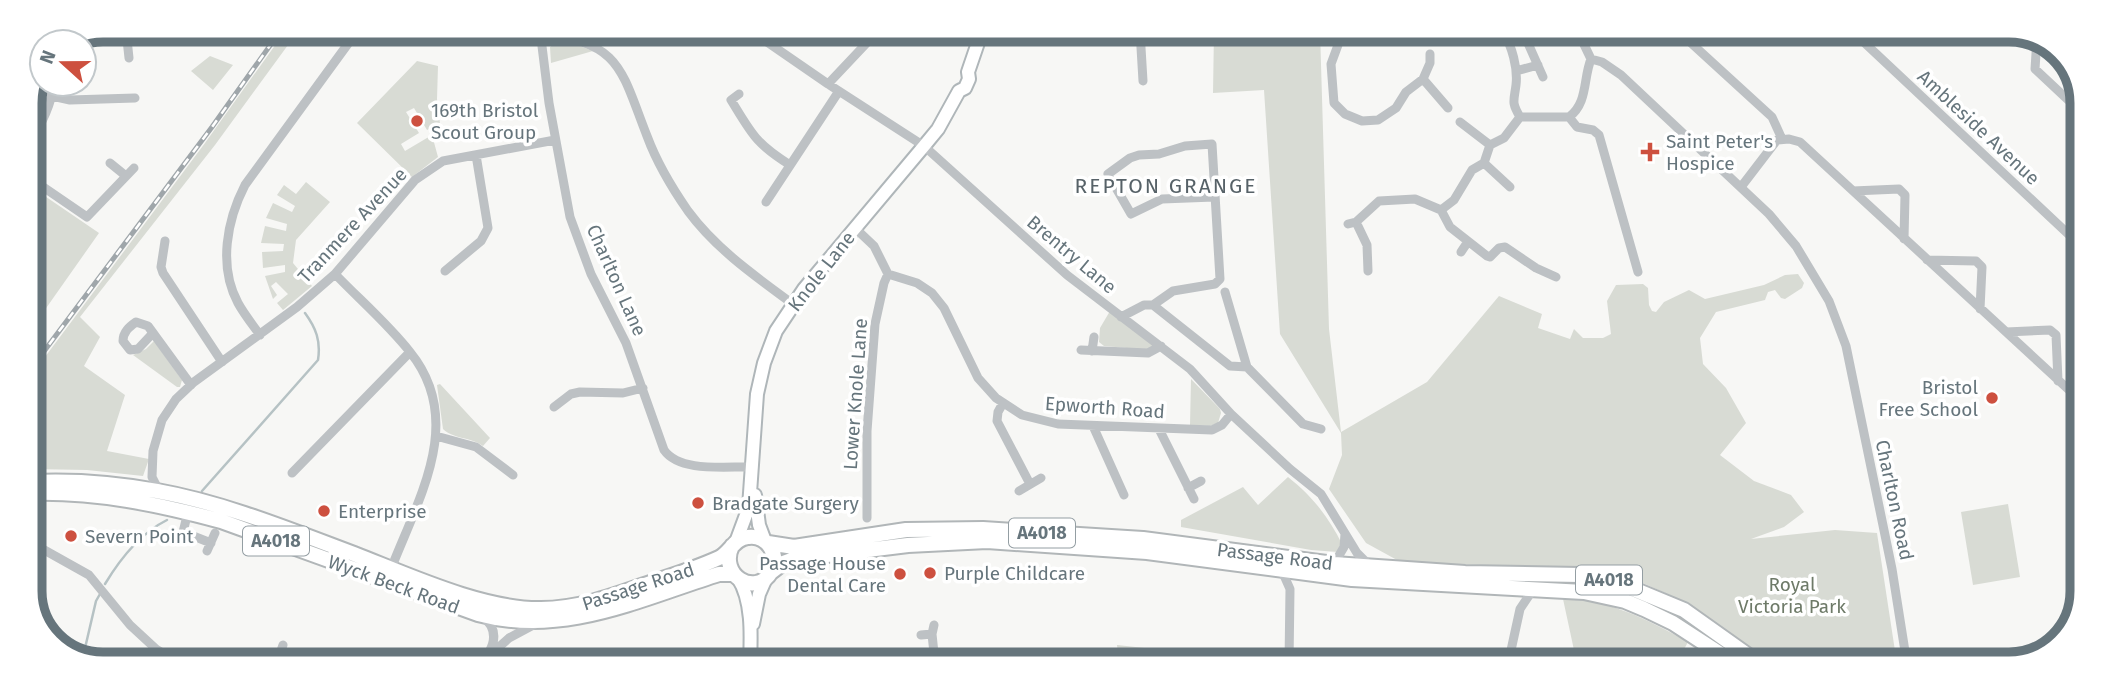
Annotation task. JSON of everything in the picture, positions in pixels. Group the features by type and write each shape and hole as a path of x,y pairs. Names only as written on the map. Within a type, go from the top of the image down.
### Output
{"main road":[{"name":"Wyck Beck Road","path":"42,482 86,482 159,491 223,508 466,596 496,603"},
{"name":"Wyck Beck Road","path":"42,494 100,496 188,512 221,521 478,614 515,621"},
{"name":"Passage Road","path":"767,542 794,547 906,530 983,529 1143,539 1371,567 1580,575 1614,580 1684,610 1743,652"},
{"name":"A4018","path":"734,544 748,537 767,542"},
{"name":"Passage Road","path":"768,576 783,563 794,559 908,544 987,541 1147,552 1302,574 1584,592 1625,601 1673,623 1718,652"},
{"path":"767,542 774,555 774,566 768,576"},
{"name":"Passage Road","path":"496,603 537,610 593,602 722,557 734,544"},
{"path":"734,544 729,552 728,564 736,576"},
{"name":"Passage Road","path":"515,621 543,622 598,614 719,574 736,576"},
{"name":"A4018","path":"736,576 753,583 768,576"}],"street":[{"path":"127,42 129,58"},
{"path":"260,335 237,302 229,270 228,239 236,202 245,185 349,42"},
{"name":"Charlton Lane","path":"542,42 555,140 570,217 591,274 626,343 660,442 668,456 687,465 753,467"},
{"path":"585,42 615,63 626,81 658,162 691,214 712,239 746,270 793,304"},
{"name":"Brentry Lane","path":"767,42 924,146 1066,275 1190,369 1231,414 1321,494 1357,553 1371,567"},
{"path":"828,84 868,42"},
{"name":"Knole Lane","path":"734,544 749,507 755,408 759,380 769,347 793,304 924,146 942,122 959,91 965,89 978,42"},
{"path":"1141,42 1143,81"},
{"path":"1338,42 1331,64 1336,106 1345,114 1367,122 1378,120 1395,109 1406,92 1423,79 1430,63 1430,54"},
{"path":"1508,42 1516,71 1513,103 1520,117"},
{"path":"1528,42 1543,77"},
{"path":"1520,117 1569,117 1579,107 1586,70 1591,59 1583,42"},
{"path":"1690,42 1772,117 1782,139"},
{"name":"Ambleside Avenue","path":"1864,42 2070,236"},
{"path":"2036,49 2035,69 2070,102"},
{"name":"Charlton Road","path":"1591,59 1602,62 1621,75 1776,222 1808,264 1829,301 1846,346 1892,569 1905,652"},
{"path":"1516,71 1538,65"},
{"path":"1130,70 1143,69"},
{"path":"1423,79 1448,108"},
{"path":"766,202 839,91"},
{"path":"739,94 731,100 754,138 766,150 790,165"},
{"path":"42,121 51,98"},
{"path":"61,98 135,98"},
{"path":"1441,210 1454,200 1472,170 1484,163 1490,145 1504,138 1520,117"},
{"path":"1569,117 1577,127 1593,130 1599,135 1639,272"},
{"path":"1460,122 1490,145"},
{"path":"1741,187 1773,144 1782,139 1800,142 2070,391"},
{"name":"Tranmere Avenue","path":"159,491 152,477 155,443 162,420 176,398 335,274 415,180 443,161 555,140"},
{"path":"1121,317 1144,305 1153,305 1173,291 1215,284 1220,279 1212,144 1139,155 1130,158 1108,174 1131,214 1162,199 1214,197"},
{"path":"445,271 481,241 488,228 476,155"},
{"path":"110,163 126,176"},
{"path":"1484,163 1510,187"},
{"path":"42,185 87,217 134,168"},
{"path":"1853,191 1899,189 1905,195 1905,239"},
{"path":"1368,271 1367,245 1352,223 1379,201 1415,199 1441,210 1450,227 1467,243 1490,257 1502,247 1510,249 1536,268 1556,277"},
{"path":"855,228 874,246 888,274"},
{"path":"165,241 161,267 163,273 222,362"},
{"path":"1461,252 1467,243"},
{"path":"1927,260 1976,261 1982,267 1980,309"},
{"path":"335,274 410,352 430,386 436,409 432,465 391,569"},
{"name":"Epworth Road","path":"888,274 917,283 939,300 978,378 989,392 1022,415 1048,423 1212,430 1222,425 1231,414"},
{"name":"Lower Knole Lane","path":"867,518 867,431 875,324 888,274"},
{"path":"1225,292 1247,367 1303,424 1321,429"},
{"path":"1153,305 1230,366 1247,367"},
{"path":"2006,332 2050,330 2056,335 2058,381"},
{"path":"153,334 191,385"},
{"path":"1093,351 1094,337"},
{"path":"1081,350 1148,354 1161,346"},
{"path":"292,473 410,352"},
{"path":"554,407 571,394 580,392 623,393 643,388"},
{"path":"1003,403 997,421 1030,484"},
{"path":"1093,426 1124,490"},
{"path":"1159,429 1194,499"},
{"path":"436,436 476,447 513,474"},
{"path":"503,465 510,456"},
{"path":"1019,491 1041,478"},
{"name":"Knole Lane","path":"752,481 759,526 767,542"},
{"path":"1188,488 1201,481"},
{"path":"188,512 183,532 211,542"},
{"path":"1334,564 1344,548 1345,533"},
{"path":"42,549 89,575 130,625 161,652"},
{"path":"1282,571 1290,589 1289,652"},
{"path":"1290,589 1302,574"},
{"path":"736,576 746,593 750,652"},
{"path":"751,635 759,594 768,576"},
{"path":"1511,652 1525,590"},
{"name":"Passage Road","path":"478,614 488,621 494,633 495,640 488,652"},
{"name":"Passage Road","path":"493,652 518,632 543,622"},
{"path":"921,635 933,630 934,652"},
{"path":"282,652 283,645"}],"green space":[{"path":"277,42 290,42 215,145 80,317 100,337 84,366 125,395 107,451 149,459 143,476 87,470 42,469 42,361"},
{"path":"557,42 569,42 593,51 551,63 550,47"},
{"name":"Royal Victoria Park","path":"1214,42 1320,42 1329,329 1341,432 1427,382 1499,296 1542,314 1538,328 1570,339 1574,329 1583,338 1603,338 1611,334 1607,301 1616,285 1643,284 1648,288 1649,305 1652,311 1656,312 1664,302 1689,290 1705,299 1764,285 1785,275 1798,274 1804,283 1802,288 1785,299 1775,290 1768,292 1765,300 1716,312 1700,338 1703,364 1726,388 1746,423 1720,455 1754,481 1791,495 1804,512 1784,527 1751,539 1835,530 1877,533 1895,652 1754,652 1672,596 1645,584 1598,571 1397,560 1366,543 1329,489 1342,455 1341,433 1280,334 1264,90 1213,93"},
{"path":"210,56 233,65 213,90 191,71"},
{"path":"417,61 438,66 437,99 440,124 427,130 414,108 406,112 419,133 401,144 405,151 432,135 438,157 412,177 357,123"},
{"path":"306,182 330,202 296,240 293,263 312,286 283,310 277,303 288,294 276,282 271,286 277,295 273,299 265,276 285,272 285,265 263,268 262,252 283,251 284,244 261,243 265,226 286,231 287,224 266,218 273,203 292,212 295,206 277,195 284,185 296,194"},
{"path":"42,194 99,233 42,314"},
{"path":"1110,311 1152,343 1152,347 1149,350 1104,346 1099,342 1100,328"},
{"path":"154,341 182,380 180,387 133,355 146,349"},
{"path":"1191,379 1220,409 1218,423 1210,426 1190,425"},
{"path":"440,384 490,438 483,446 443,429 437,385"},
{"path":"1288,477 1312,499 1331,524 1342,544 1338,552 1311,550 1181,527 1181,520 1243,487 1258,505"},
{"path":"2008,504 2020,577 1973,585 1961,512"},
{"path":"1563,599 1596,603 1628,612 1688,642 1683,652 1574,652"},
{"path":"1117,645 1182,652 1118,652"}],"waterway":[{"path":"202,491 318,360 317,335 305,313"},
{"path":"105,584 132,548 148,532 167,520"},
{"path":"85,649 100,594"}],"railway":[{"path":"42,354 272,42"}],"place":[{"name":"169th Bristol Scout Group","path":"417,121"},
{"name":"Saint Peter's Hospice","path":"1650,152"},
{"name":"Bristol Free School","path":"1992,398"},
{"name":"Bradgate Surgery","path":"698,503"},
{"name":"Enterprise","path":"324,511"},
{"name":"Severn Point","path":"71,536"},
{"name":"Purple Childcare","path":"930,573"},
{"name":"Passage House Dental Care","path":"900,574"}],"district":[{"name":"REPTON GRANGE","path":"1166,186"}]}
